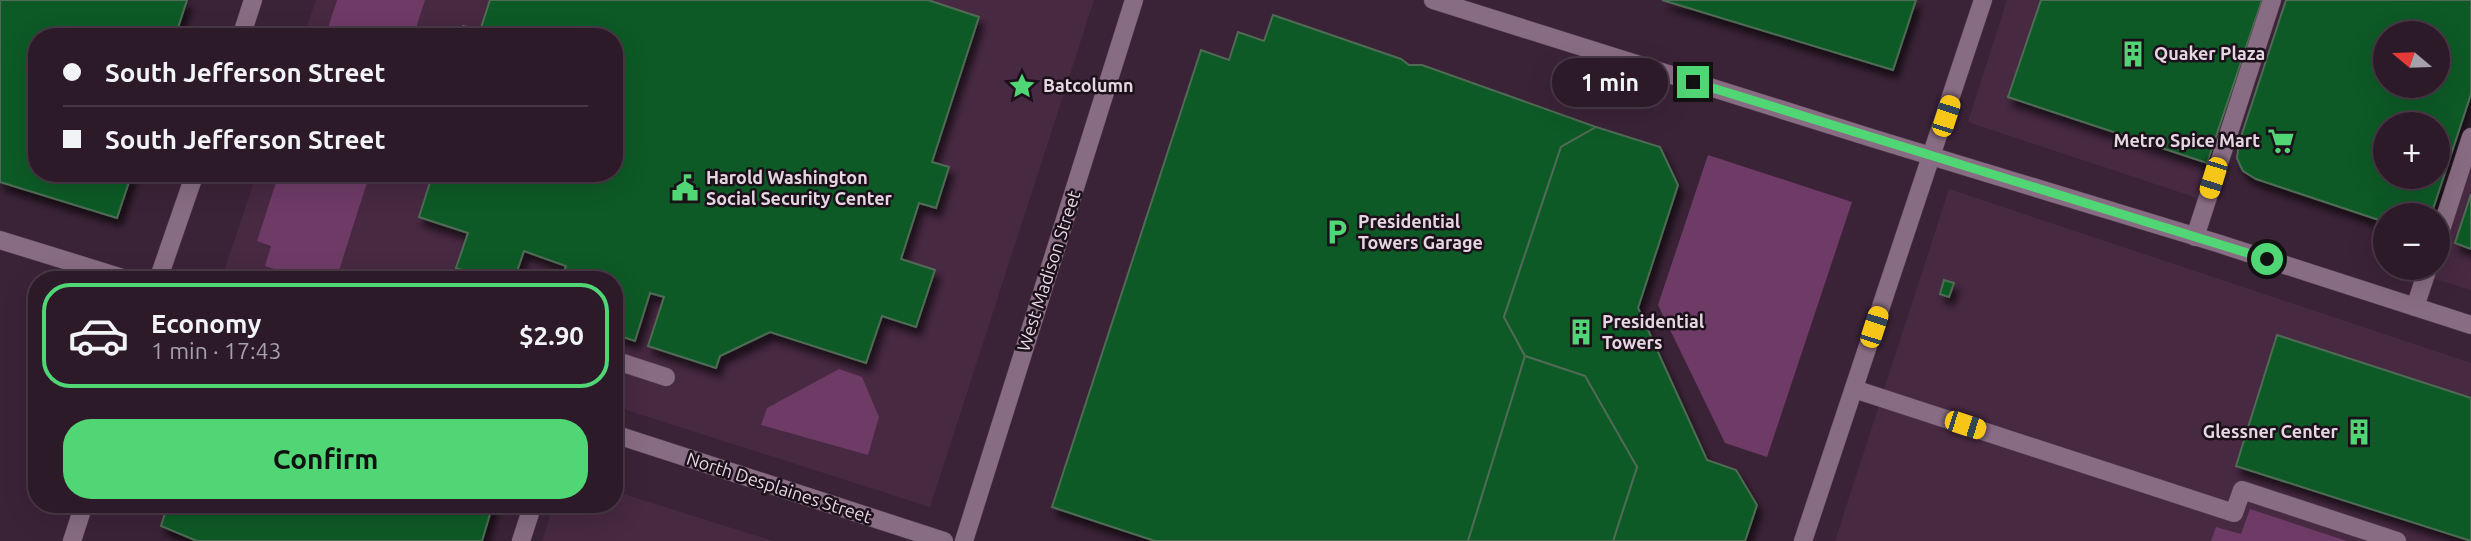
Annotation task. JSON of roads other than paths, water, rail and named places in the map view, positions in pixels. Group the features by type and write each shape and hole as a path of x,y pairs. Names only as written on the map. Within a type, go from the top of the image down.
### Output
{"main road":[{"path":"243,28 253,0"},
{"name":"West Madison Street","path":"964,541 1134,0"},
{"path":"1433,0 2471,325"},
{"path":"1803,541 1983,0"},
{"path":"2194,237 2272,0"},
{"path":"2450,203 2471,137"},
{"path":"161,271 192,182"},
{"path":"0,240 100,271"},
{"path":"2414,307 2424,280"},
{"path":"623,363 666,377"},
{"path":"1854,389 2234,513 2242,490 2397,541"},
{"name":"North Desplaines Street","path":"623,437 944,541"},
{"path":"72,541 81,513"},
{"path":"521,541 530,513"}],"place":[{"name":"Quaker Plaza","path":"2133,54"},
{"name":"Batcolumn","path":"1022,86"},
{"name":"Metro Spice Mart","path":"2281,141"},
{"name":"Harold Washington Social Security Center","path":"685,188"},
{"name":"Presidential Towers Garage","path":"1337,232"},
{"name":"Presidential Towers","path":"1581,332"},
{"name":"Glessner Center","path":"2359,432"}]}
